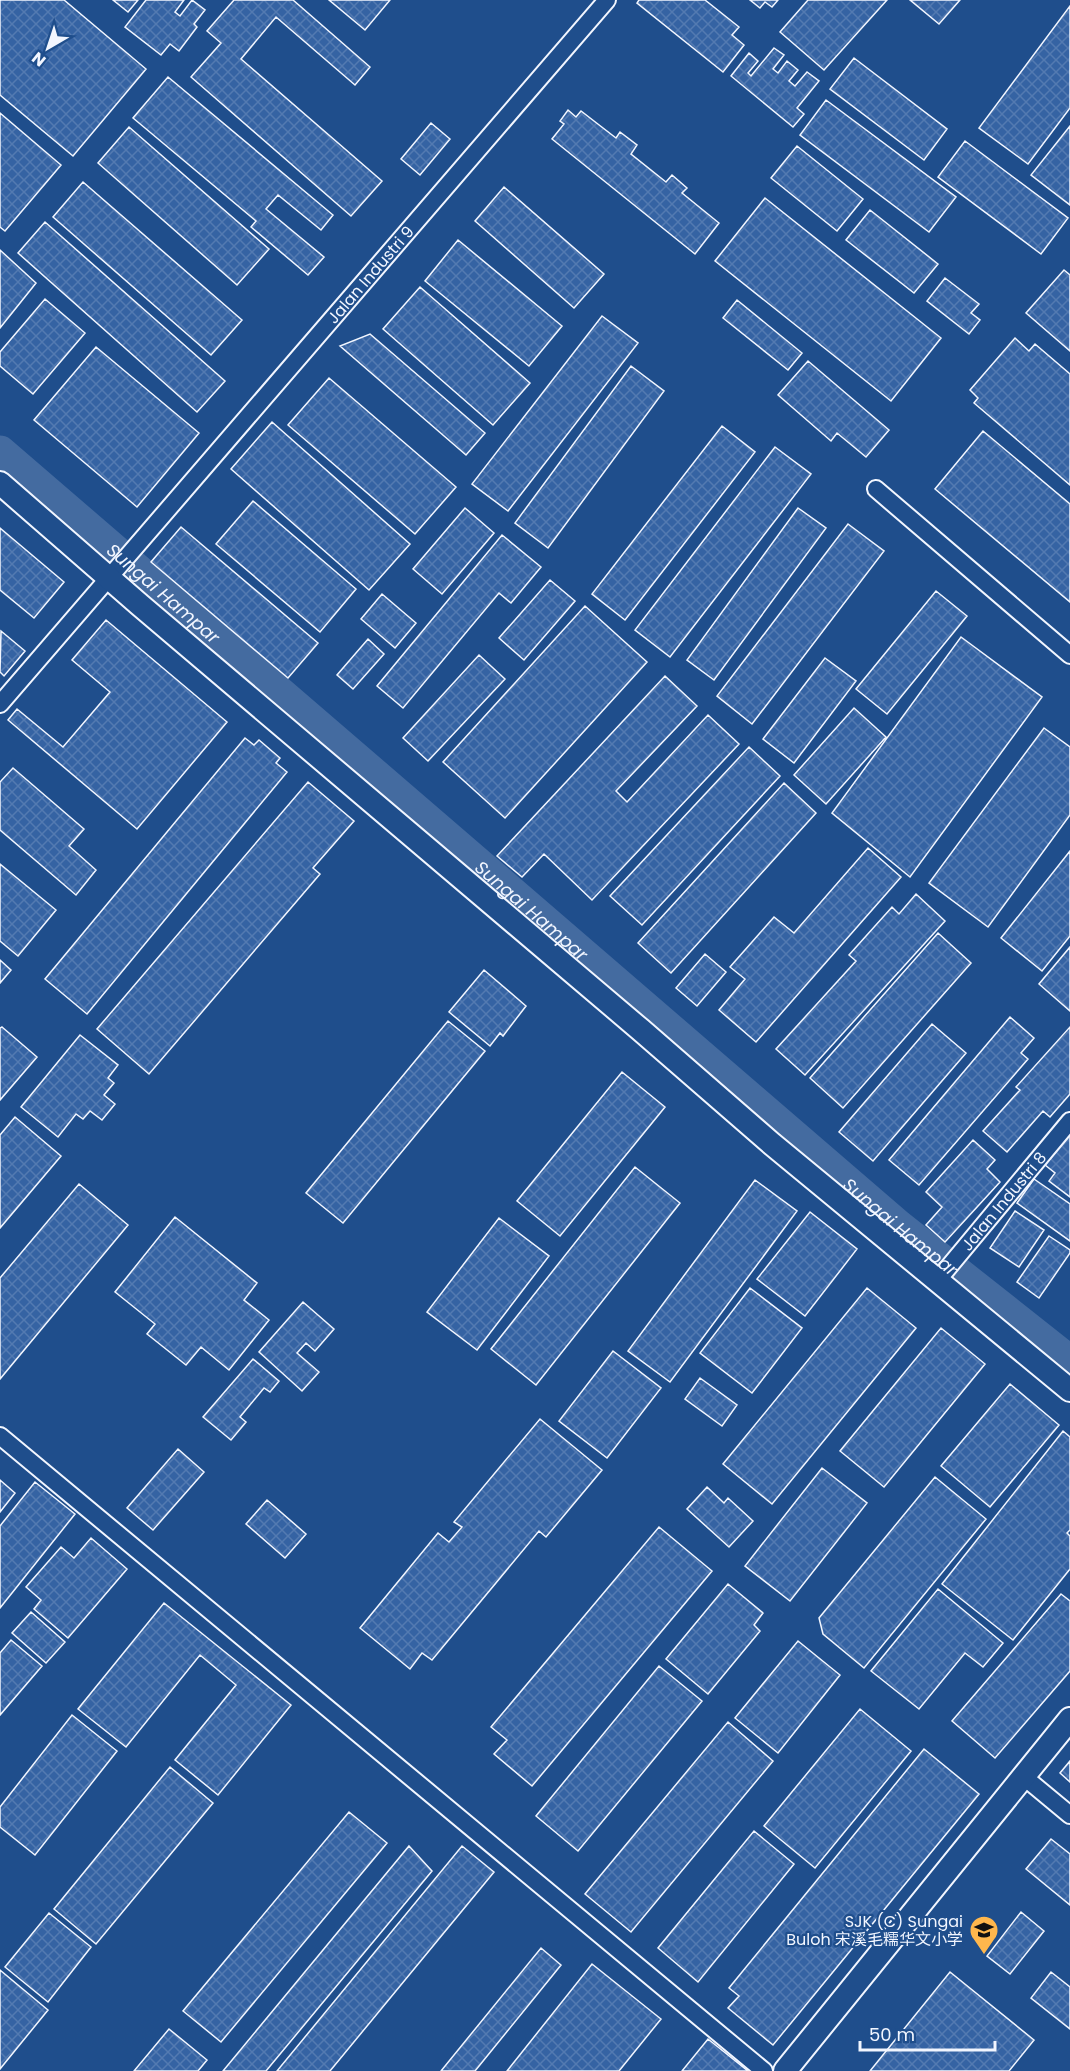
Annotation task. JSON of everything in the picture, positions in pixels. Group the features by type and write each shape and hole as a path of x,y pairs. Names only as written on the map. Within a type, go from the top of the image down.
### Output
{"street":[{"name":"Jalan Industri 9","path":"0,704 607,0"},
{"path":"0,483 112,574 772,1144 939,1279 1070,1390"},
{"path":"876,489 1070,655"},
{"name":"Jalan Industri 8","path":"939,1279 1070,1121"},
{"path":"0,1436 764,2071"},
{"path":"785,2071 1070,1719"},
{"path":"1023,1776 1070,1815"}],"building":[{"path":"0,0 64,0 146,69 73,156 0,95"},
{"path":"113,0 138,0 128,12"},
{"path":"146,0 184,0 175,12 180,16 192,0 205,10 194,24 197,27 179,51 170,44 161,55 125,27"},
{"path":"234,0 293,0 370,67 355,85 276,17 241,59 382,181 351,216 191,77 221,43 207,31"},
{"path":"329,0 390,0 365,30"},
{"path":"639,0 705,0 739,27 732,35 744,45 723,72 637,3"},
{"path":"750,0 778,0 772,7 765,2 760,8"},
{"path":"808,0 887,0 824,70 780,32"},
{"path":"910,0 960,0 939,24"},
{"path":"1070,6 1070,108 1028,164 979,128"},
{"path":"774,48 784,55 773,69 778,73 787,61 798,70 789,81 795,86 807,72 819,81 797,108 804,114 793,127 731,76 749,53 758,61 748,73 751,76"},
{"path":"854,58 947,129 924,160 830,89"},
{"path":"168,77 333,215 321,230 278,195 266,209 324,257 308,275 251,227 256,221 133,118"},
{"path":"826,100 956,197 929,232 800,135"},
{"path":"568,110 576,117 581,111 616,138 620,132 637,145 631,154 666,182 672,175 687,188 682,193 719,223 695,254 552,139 564,124 560,121"},
{"path":"0,113 61,165 5,231 0,227"},
{"path":"431,123 450,139 420,175 401,159"},
{"path":"1070,126 1070,205 1031,175"},
{"path":"129,127 269,249 237,285 98,163"},
{"path":"965,141 1068,218 1041,254 938,177"},
{"path":"797,146 863,199 837,231 771,178"},
{"path":"83,182 242,320 211,355 53,217"},
{"path":"504,187 604,274 574,308 475,221"},
{"path":"765,198 941,338 891,401 715,261"},
{"path":"870,210 938,264 914,293 846,240"},
{"path":"45,222 225,381 197,412 18,253"},
{"path":"458,240 562,326 529,366 425,281"},
{"path":"0,250 36,283 0,328"},
{"path":"1064,270 1070,275 1070,351 1026,313"},
{"path":"945,278 979,304 971,313 980,320 969,334 927,301"},
{"path":"420,287 530,383 493,425 383,329"},
{"path":"45,299 85,333 33,394 0,366 0,352"},
{"path":"737,300 802,353 788,370 723,318"},
{"path":"602,316 638,343 508,511 472,484"},
{"path":"370,334 485,433 466,455 340,346"},
{"path":"1015,338 1029,351 1035,344 1070,374 1070,485 974,403 978,398 970,390"},
{"path":"96,347 199,433 137,507 34,420"},
{"path":"808,361 889,430 866,457 837,433 831,441 778,395"},
{"path":"631,366 664,391 548,548 515,523"},
{"path":"329,378 456,487 415,534 288,425"},
{"path":"272,422 410,544 369,590 231,469"},
{"path":"722,426 755,452 625,620 592,594"},
{"path":"983,431 1070,504 1070,602 935,489"},
{"path":"775,447 811,474 670,657 635,630"},
{"path":"253,501 356,589 320,632 216,544"},
{"path":"465,508 494,533 442,594 413,569"},
{"path":"798,508 826,528 714,680 687,660"},
{"path":"848,524 884,551 752,724 717,696"},
{"path":"181,527 318,643 288,678 151,562"},
{"path":"0,528 64,582 34,618 0,590"},
{"path":"502,535 541,567 511,603 499,593 403,708 377,686"},
{"path":"550,580 575,601 524,660 499,638"},
{"path":"936,591 967,616 887,714 856,689"},
{"path":"382,594 416,623 395,648 361,619"},
{"path":"585,606 647,662 505,818 443,762"},
{"path":"106,620 227,722 137,829 8,720 17,709 63,747 110,692 72,660"},
{"path":"1,631 25,651 4,676 0,672"},
{"path":"961,637 1042,697 910,877 832,813"},
{"path":"368,639 384,654 353,689 337,675"},
{"path":"479,655 505,679 428,761 403,738"},
{"path":"825,658 856,681 794,763 763,739"},
{"path":"665,676 697,706 616,791 627,802 708,715 739,744 592,900 544,854 522,877 497,856"},
{"path":"854,708 886,737 826,804 794,775"},
{"path":"1044,728 1070,747 1070,815 988,927 929,883"},
{"path":"245,738 254,745 259,740 280,758 276,763 287,772 87,1014 45,979"},
{"path":"749,747 780,776 642,925 610,896"},
{"path":"13,768 84,829 69,846 96,870 76,895 0,830 0,782"},
{"path":"308,782 354,821 313,868 320,874 149,1074 97,1029"},
{"path":"784,783 816,813 671,973 638,943"},
{"path":"868,848 901,877 756,1042 719,1010 745,979 730,967 774,917 794,933"},
{"path":"1070,851 1070,936 1042,971 1001,938"},
{"path":"0,864 56,910 18,956 0,941"},
{"path":"916,894 945,921 805,1075 776,1049 856,961 849,955 892,907 899,914"},
{"path":"938,933 971,963 843,1108 810,1078"},
{"path":"1070,947 1070,1011 1039,984"},
{"path":"705,954 726,972 697,1006 676,988"},
{"path":"0,960 11,970 0,983"},
{"path":"484,970 526,1006 503,1036 500,1033 490,1046 449,1012"},
{"path":"1010,1017 1034,1038 1021,1053 1028,1059 919,1185 889,1160"},
{"path":"448,1021 485,1051 343,1223 306,1193"},
{"path":"932,1024 966,1053 873,1161 839,1132"},
{"path":"2,1027 37,1057 0,1100 0,1028"},
{"path":"1070,1027 1070,1094 1050,1117 1043,1111 1007,1152 983,1131 1020,1090 1016,1087"},
{"path":"80,1035 118,1065 108,1078 114,1083 104,1095 115,1104 102,1120 90,1111 83,1119 76,1114 58,1137 21,1107"},
{"path":"622,1072 665,1107 560,1236 517,1201"},
{"path":"15,1117 61,1156 0,1228 0,1135"},
{"path":"1070,1134 1070,1197 1049,1181 1055,1173 1045,1165"},
{"path":"973,1140 995,1160 987,1169 1000,1182 945,1242 926,1225 942,1207 926,1192"},
{"path":"635,1167 680,1203 536,1385 491,1349"},
{"path":"1034,1179 1070,1204 1070,1241 1017,1203"},
{"path":"755,1180 797,1211 670,1382 628,1351"},
{"path":"79,1184 128,1225 0,1379 0,1278"},
{"path":"1015,1211 1044,1230 1019,1267 990,1248"},
{"path":"810,1212 857,1249 805,1316 757,1279"},
{"path":"175,1217 257,1283 244,1300 269,1320 229,1370 201,1347 186,1365 147,1334 155,1324 115,1292"},
{"path":"499,1218 549,1256 477,1350 427,1312"},
{"path":"1049,1236 1070,1250 1070,1253 1039,1298 1017,1282"},
{"path":"750,1288 802,1328 752,1393 700,1353"},
{"path":"867,1288 916,1328 772,1504 723,1464"},
{"path":"303,1302 334,1329 315,1351 306,1343 297,1353 319,1372 302,1391 259,1352"},
{"path":"941,1328 985,1364 884,1487 840,1451"},
{"path":"613,1351 661,1388 607,1458 559,1421"},
{"path":"253,1359 279,1381 270,1392 264,1388 240,1417 246,1422 231,1440 203,1417"},
{"path":"700,1378 737,1405 722,1426 685,1399"},
{"path":"1010,1384 1059,1425 990,1507 941,1466"},
{"path":"540,1419 602,1470 546,1537 539,1531 432,1660 422,1653 410,1669 360,1628 438,1533 449,1542 462,1527 454,1522"},
{"path":"1063,1431 1070,1437 1070,1530 1067,1533 1070,1536 1070,1569 1013,1640 942,1584"},
{"path":"178,1449 204,1472 153,1530 127,1508"},
{"path":"822,1468 867,1503 790,1601 745,1566"},
{"path":"935,1477 986,1519 864,1668 823,1634 819,1618"},
{"path":"0,1480 15,1493 0,1512"},
{"path":"35,1482 75,1514 0,1608 0,1526"},
{"path":"707,1487 724,1503 728,1498 753,1521 729,1547 687,1509"},
{"path":"267,1500 306,1534 285,1558 246,1524"},
{"path":"659,1527 712,1571 532,1786 494,1754 507,1740 491,1727"},
{"path":"91,1538 127,1569 68,1638 34,1609 41,1600 26,1587 61,1547 74,1558"},
{"path":"728,1584 763,1613 754,1625 760,1631 708,1694 666,1659"},
{"path":"938,1589 1003,1643 983,1667 965,1653 919,1709 871,1671"},
{"path":"1061,1594 1070,1601 1070,1671 995,1758 952,1721"},
{"path":"164,1603 291,1705 218,1795 175,1760 236,1685 200,1655 126,1747 78,1709"},
{"path":"31,1612 65,1642 46,1663 12,1633"},
{"path":"11,1640 42,1666 0,1715 0,1653"},
{"path":"798,1641 840,1675 778,1753 735,1718"},
{"path":"659,1666 702,1701 578,1851 536,1816"},
{"path":"860,1709 911,1751 815,1868 764,1826"},
{"path":"72,1715 117,1751 35,1855 0,1827 0,1807"},
{"path":"728,1722 773,1761 631,1932 585,1894"},
{"path":"924,1749 979,1794 773,2045 728,2008 739,1996 729,1988"},
{"path":"1070,1761 1070,1782 1060,1773"},
{"path":"170,1767 213,1803 96,1944 54,1909"},
{"path":"349,1812 387,1843 221,2042 183,2011"},
{"path":"754,1831 794,1864 698,1982 658,1948"},
{"path":"1051,1839 1070,1854 1070,1905 1026,1869"},
{"path":"409,1846 432,1871 266,2071 223,2071"},
{"path":"462,1846 494,1872 330,2071 277,2071"},
{"path":"1021,1912 1044,1931 1010,1974 987,1956"},
{"path":"49,1913 91,1947 48,2002 5,1967"},
{"path":"541,1948 561,1965 475,2071 441,2071"},
{"path":"592,1964 661,2019 619,2071 507,2071"},
{"path":"0,1970 48,2010 0,2069"},
{"path":"950,1972 1034,2040 1009,2071 870,2071"},
{"path":"1051,1972 1070,1987 1070,2029 1031,1998"},
{"path":"169,2029 207,2060 198,2071 134,2071"},
{"path":"708,2039 748,2071 682,2071"}],"waterway":[{"name":"Sungai Hampar","path":"0,452 898,1226 1070,1362"}],"place":[{"name":"SJK (C) Sungai Buloh 宋溪毛糯华文小学","path":"984,1956"}]}
